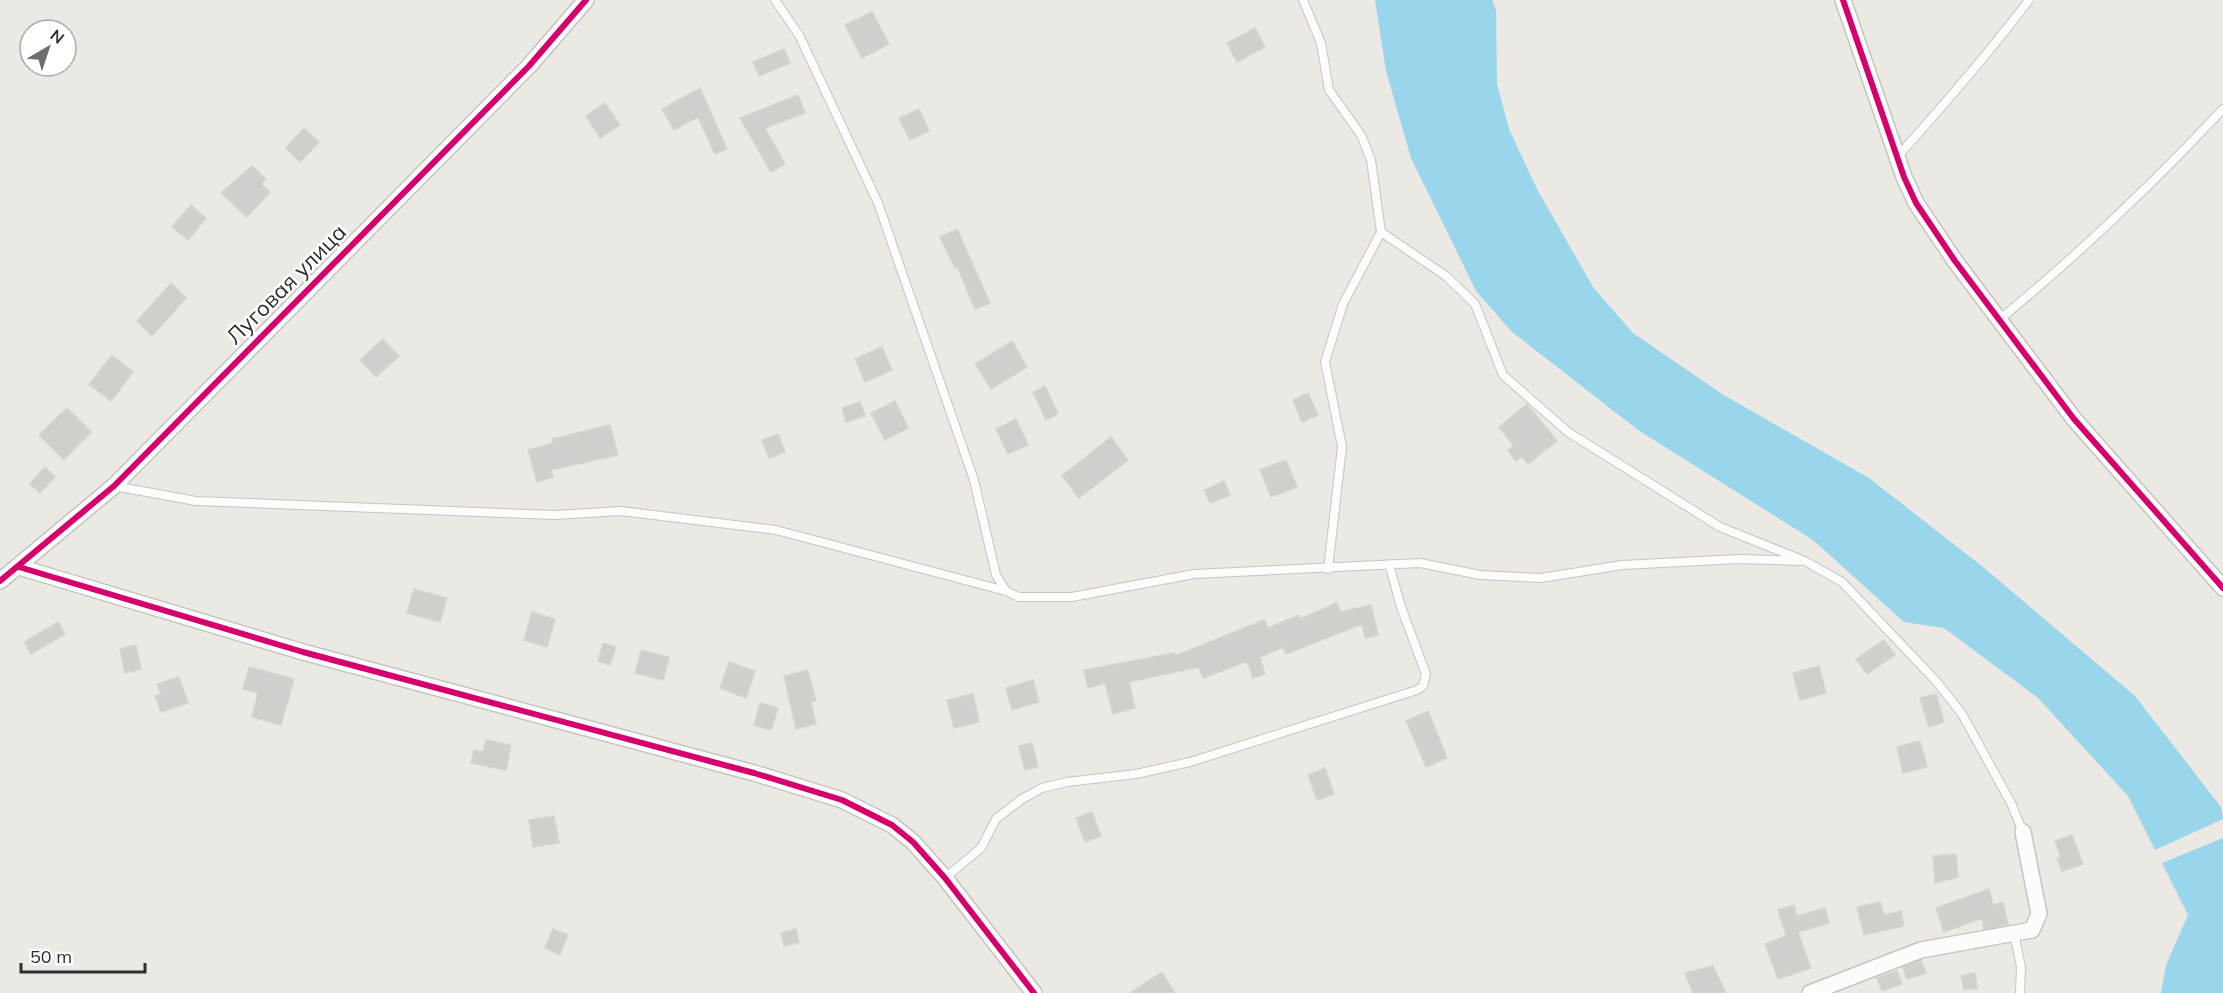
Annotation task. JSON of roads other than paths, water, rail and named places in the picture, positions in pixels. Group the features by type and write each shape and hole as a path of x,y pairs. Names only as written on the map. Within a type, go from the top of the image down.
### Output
{"street":[{"name":"Луговая улица","path":"0,581 114,486 529,66 586,0"},
{"path":"1843,0 1916,203 2074,419 2223,588"},
{"path":"19,567 303,652 817,791 842,800 892,825 913,842 945,878 1034,993"},
{"path":"1810,993 1921,950 2032,930 2039,915 2023,832"}],"lane":[{"path":"775,0 799,34 878,203 974,480 996,575 1006,591"},
{"path":"1303,0 1321,43 1329,90 1361,135 1371,160 1382,232 1343,304 1325,362 1342,447 1328,569"},
{"path":"1898,157 1961,86 1980,58 2029,0"},
{"path":"2000,320 2055,274 2185,150 2223,110"},
{"path":"1382,232 1446,276 1475,304 1503,375 1568,432 1720,527 1805,561 1842,582 1936,681 1962,714 2011,803 2023,832"},
{"path":"114,486 196,501 555,515 633,512 776,530 1006,591 1019,597 1072,597 1194,574 1328,569 1389,564 1420,563 1480,575 1541,578 1622,565 1738,559 1805,561"},
{"path":"945,878 981,848 996,819 1022,799 1042,788 1067,782 1136,774 1190,762 1418,690 1423,686 1426,674 1401,607 1389,564"},
{"path":"2014,933 2021,967 2020,993"}],"water":[{"path":"1375,0 1492,0 1496,10 1497,84 1509,129 1537,189 1593,287 1633,333 1722,394 1869,478 1983,567 2135,696 2221,807 2223,819 2155,850 2128,796 2038,698 1944,628 1904,622 1813,540 1638,430 1511,331 1476,291 1411,158 1386,71"},
{"path":"2223,838 2223,993 2161,993 2166,965 2188,915 2162,863"}]}
